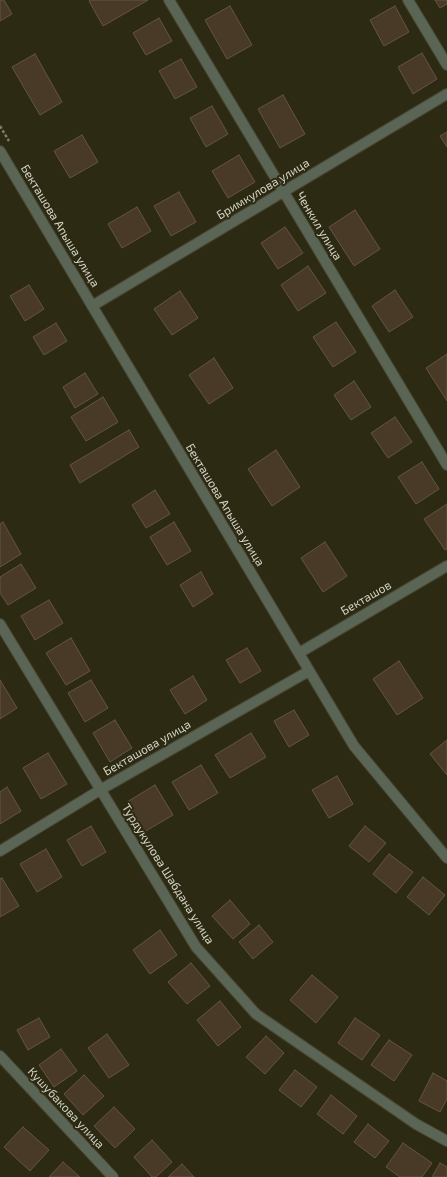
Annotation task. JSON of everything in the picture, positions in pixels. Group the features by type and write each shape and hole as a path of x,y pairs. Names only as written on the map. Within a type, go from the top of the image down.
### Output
{"street":[{"name":"Ченкил улица","path":"169,0 447,465"},
{"path":"408,0 447,66"},
{"name":"Бримкулова улица","path":"92,306 447,94"},
{"name":"Бекташова Апыша улица","path":"0,151 3,164 92,306 354,746 447,858"},
{"name":"Бекташов","path":"299,653 447,566"},
{"name":"Турдукулова Шабдана улица","path":"0,624 196,947 256,1014 416,1124 447,1141"},
{"name":"Бекташова улица","path":"0,851 100,790 309,671"},
{"name":"Кушубакова улица","path":"0,1056 113,1177"}],"building":[{"path":"0,0 4,0 12,14 0,21"},
{"path":"148,0 103,26 89,1"},
{"path":"435,0 447,0 447,4 440,8"},
{"path":"230,6 252,45 227,59 205,20"},
{"path":"395,6 409,32 384,46 370,20"},
{"path":"159,18 172,41 146,55 133,33"},
{"path":"422,53 437,79 413,94 398,67"},
{"path":"35,54 62,102 40,115 12,67"},
{"path":"181,59 197,87 175,99 159,71"},
{"path":"283,95 305,134 280,148 258,109"},
{"path":"212,106 228,134 206,147 190,118"},
{"path":"447,132 447,147 440,136"},
{"path":"82,135 98,162 70,178 54,151"},
{"path":"239,155 255,182 228,198 212,171"},
{"path":"179,192 196,222 171,236 154,206"},
{"path":"137,207 151,231 122,248 108,224"},
{"path":"355,210 380,249 354,266 329,227"},
{"path":"285,227 303,253 278,269 261,243"},
{"path":"308,266 326,293 298,311 281,285"},
{"path":"29,285 44,309 25,321 10,296"},
{"path":"395,290 413,317 389,332 372,306"},
{"path":"180,291 198,318 172,335 154,309"},
{"path":"336,322 356,352 333,367 313,337"},
{"path":"56,323 67,341 44,355 33,337"},
{"path":"447,354 447,401 426,368"},
{"path":"214,358 233,388 209,404 189,375"},
{"path":"85,373 98,394 75,408 63,387"},
{"path":"354,381 371,407 351,420 334,395"},
{"path":"103,397 118,422 86,441 71,417"},
{"path":"395,417 412,442 388,458 371,433"},
{"path":"129,430 139,447 80,483 70,465"},
{"path":"276,450 300,487 272,506 248,469"},
{"path":"422,462 439,489 416,504 398,477"},
{"path":"155,490 170,514 146,528 132,505"},
{"path":"447,504 447,549 445,550 424,519"},
{"path":"3,522 21,554 0,567 0,524"},
{"path":"174,522 191,551 167,565 150,537"},
{"path":"325,542 347,576 323,592 301,558"},
{"path":"21,564 36,588 8,605 0,593 0,577"},
{"path":"201,572 213,594 193,607 180,585"},
{"path":"49,600 63,623 35,640 21,616"},
{"path":"71,638 90,671 66,685 46,653"},
{"path":"247,648 261,671 240,683 226,660"},
{"path":"399,661 423,698 397,715 373,679"},
{"path":"193,676 207,700 185,714 170,690"},
{"path":"0,680 17,708 0,719"},
{"path":"91,680 108,708 85,722 68,693"},
{"path":"294,710 309,735 289,747 274,721"},
{"path":"115,720 132,748 110,762 93,733"},
{"path":"251,733 266,757 230,778 215,755"},
{"path":"447,740 447,775 430,754"},
{"path":"48,753 67,784 41,799 23,768"},
{"path":"201,765 218,793 189,810 172,782"},
{"path":"337,776 353,804 329,818 312,790"},
{"path":"155,785 173,815 144,832 127,802"},
{"path":"7,787 21,811 0,824 0,792"},
{"path":"91,826 106,852 82,866 67,840"},
{"path":"365,826 386,843 369,862 349,846"},
{"path":"46,849 62,877 37,892 20,864"},
{"path":"389,854 413,872 396,893 373,874"},
{"path":"423,877 445,895 429,915 407,897"},
{"path":"2,878 19,906 0,917 0,879"},
{"path":"230,900 250,924 233,939 212,916"},
{"path":"259,925 273,942 253,959 239,942"},
{"path":"160,930 177,955 150,974 133,950"},
{"path":"191,963 210,986 187,1004 168,982"},
{"path":"312,975 338,997 316,1023 290,1000"},
{"path":"220,1001 241,1027 218,1046 197,1020"},
{"path":"39,1018 50,1037 28,1050 17,1030"},
{"path":"355,1018 380,1035 362,1060 338,1043"},
{"path":"107,1034 129,1065 109,1078 88,1048"},
{"path":"266,1036 284,1053 265,1074 246,1057"},
{"path":"389,1040 412,1055 394,1081 371,1065"},
{"path":"61,1049 77,1071 54,1087 39,1065"},
{"path":"295,1070 317,1087 301,1107 279,1090"},
{"path":"433,1073 447,1081 447,1099 440,1112 419,1101"},
{"path":"84,1075 104,1096 83,1115 64,1094"},
{"path":"331,1095 357,1116 343,1134 317,1114"},
{"path":"114,1107 135,1129 115,1148 94,1126"},
{"path":"368,1124 389,1141 375,1158 354,1142"},
{"path":"23,1127 49,1150 30,1171 4,1147"},
{"path":"152,1140 172,1162 156,1177 152,1177 134,1157"},
{"path":"403,1143 432,1163 422,1177 400,1177 386,1167"},
{"path":"63,1162 80,1177 49,1177"},
{"path":"440,1163 447,1167 447,1177 432,1177"},
{"path":"182,1164 194,1177 168,1177"}]}
